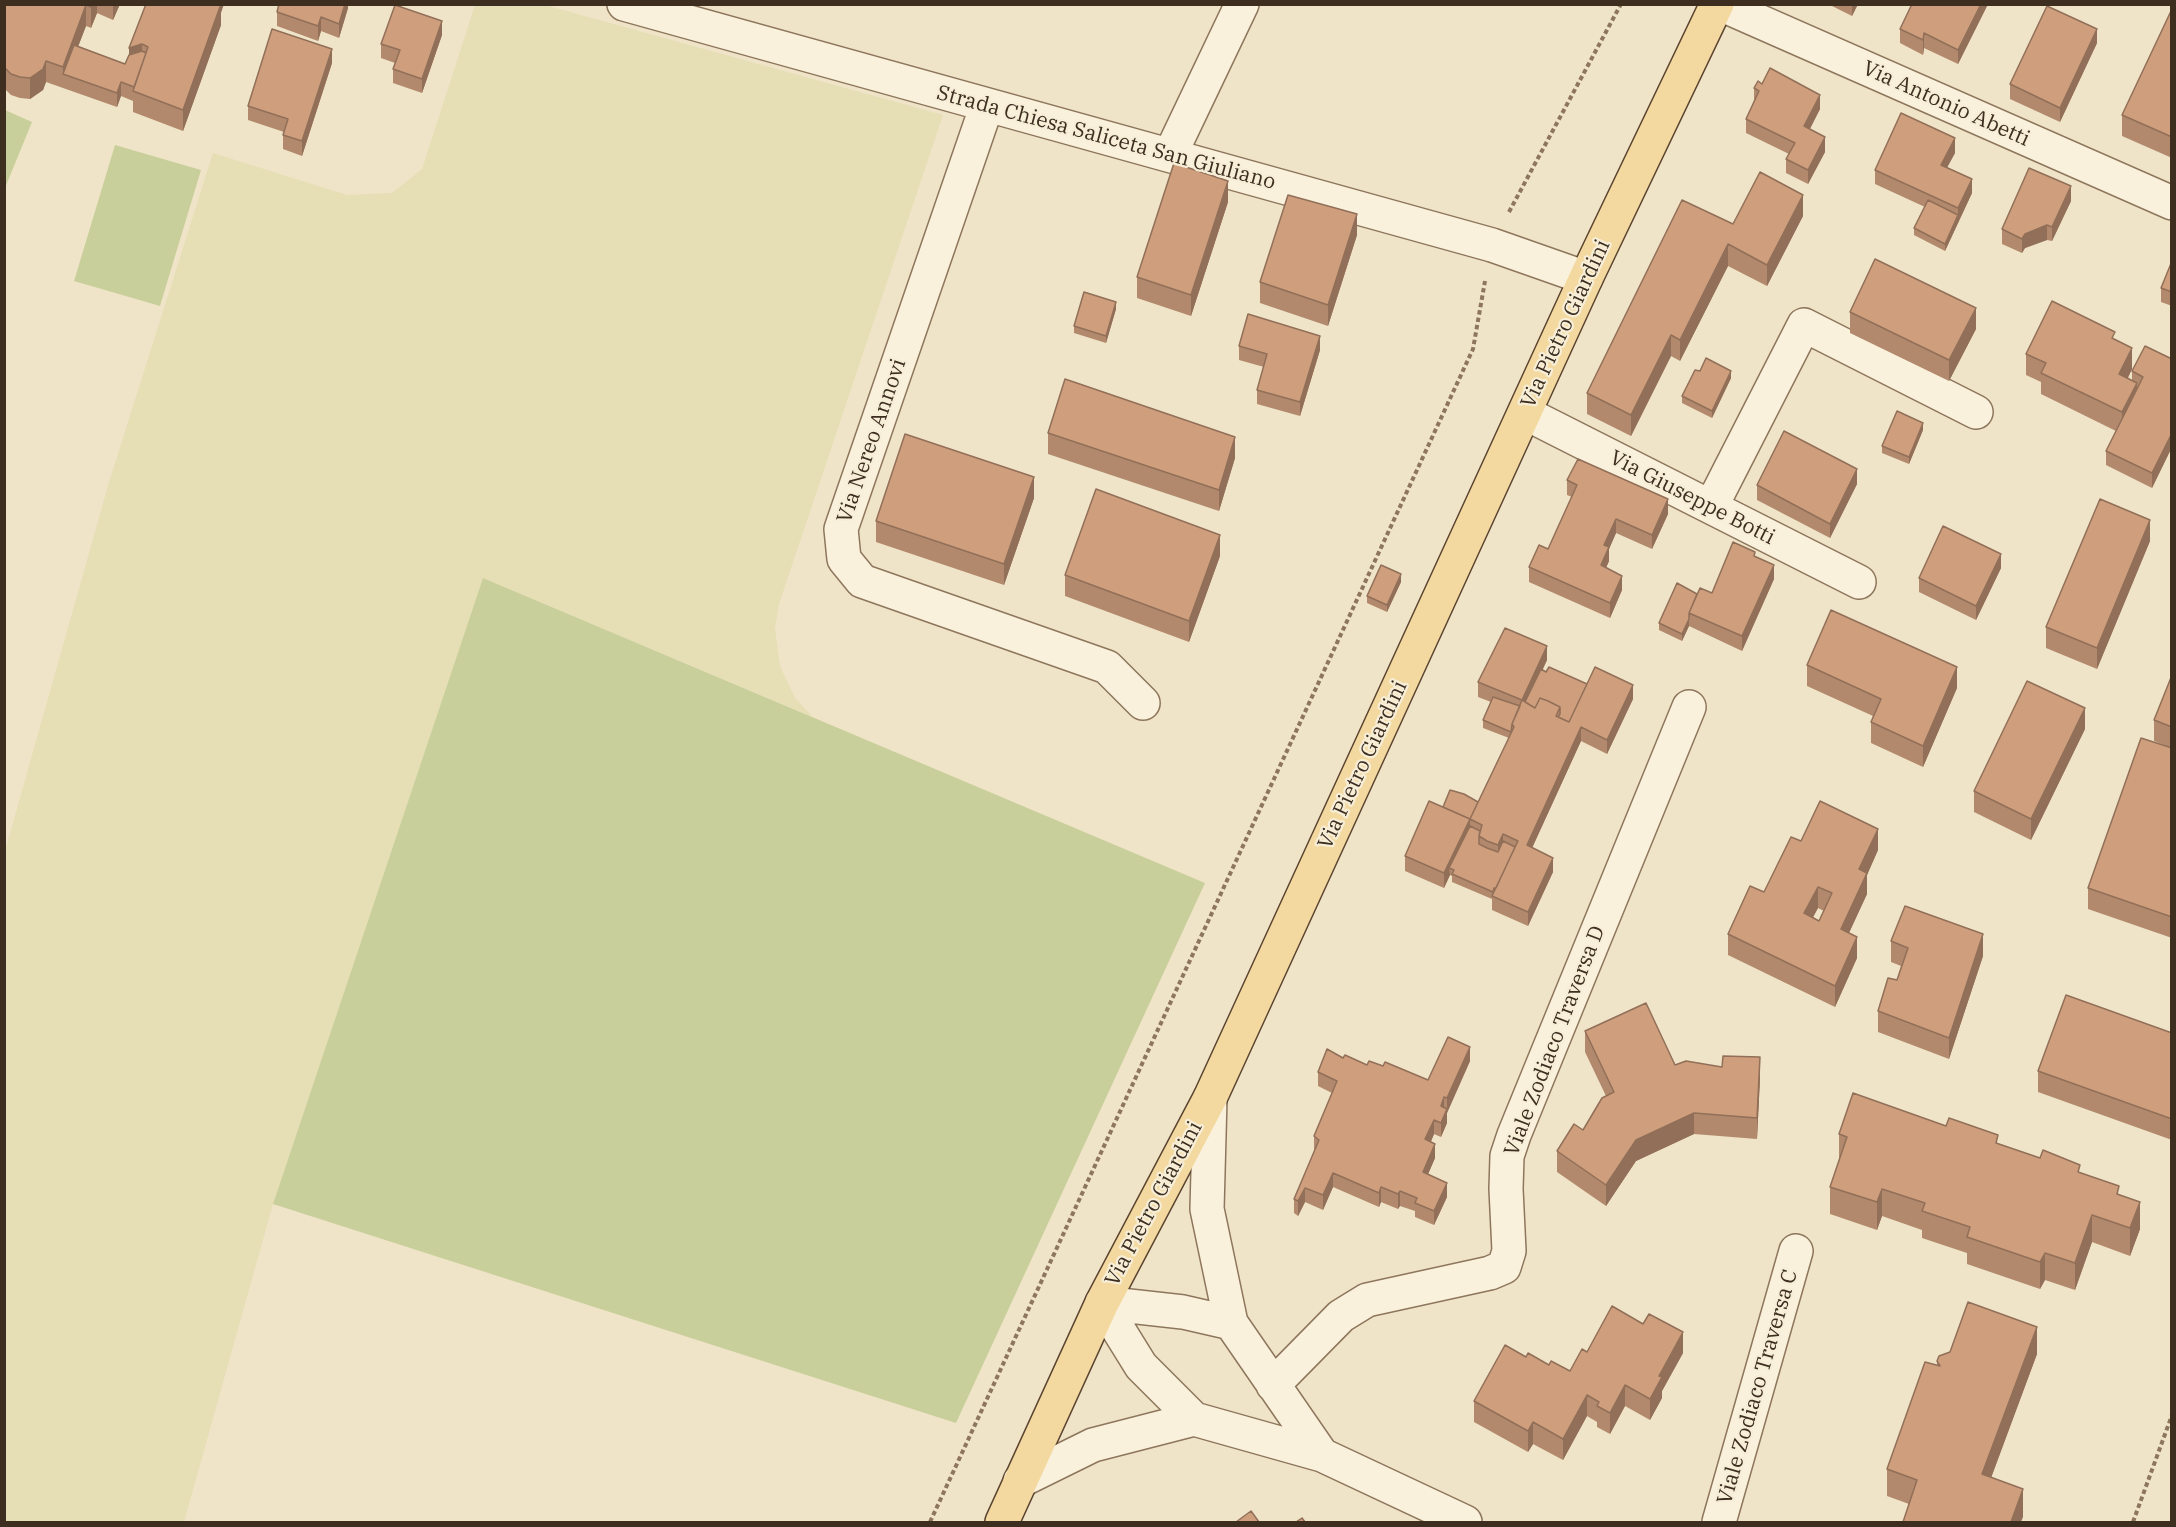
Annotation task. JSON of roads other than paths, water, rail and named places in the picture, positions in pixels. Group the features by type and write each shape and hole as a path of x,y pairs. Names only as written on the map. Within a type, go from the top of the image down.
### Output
{"main road":[{"name":"Via Pietro Giardini","path":"1002,1522 1102,1303 1210,1098 1586,278 1719,4"}],"street":[{"name":"Strada Chiesa Saliceta San Giuliano","path":"624,4 1492,245 1586,278"},
{"path":"1170,155 1242,4"},
{"name":"Via Antonio Abetti","path":"1719,4 2172,203"},
{"name":"Via Nereo Annovi","path":"987,105 841,529 844,559 862,581 1107,668 1143,703"},
{"path":"1711,507 1804,325 1976,412"},
{"name":"Via Giuseppe Botti","path":"1525,413 1859,582"},
{"name":"Viale Zodiaco Traversa D","path":"1273,1385 1341,1316 1366,1300 1490,1273 1504,1267 1509,1251 1507,1156 1689,707"},
{"path":"1210,1098 1207,1209 1231,1323 1322,1455"},
{"name":"Viale Zodiaco Traversa C","path":"1719,1522 1796,1251"},
{"path":"1102,1303 1183,1312 1231,1323"},
{"path":"1102,1303 1141,1366 1194,1419 1322,1455 1465,1522"},
{"path":"1020,1481 1093,1445 1194,1419"}]}
